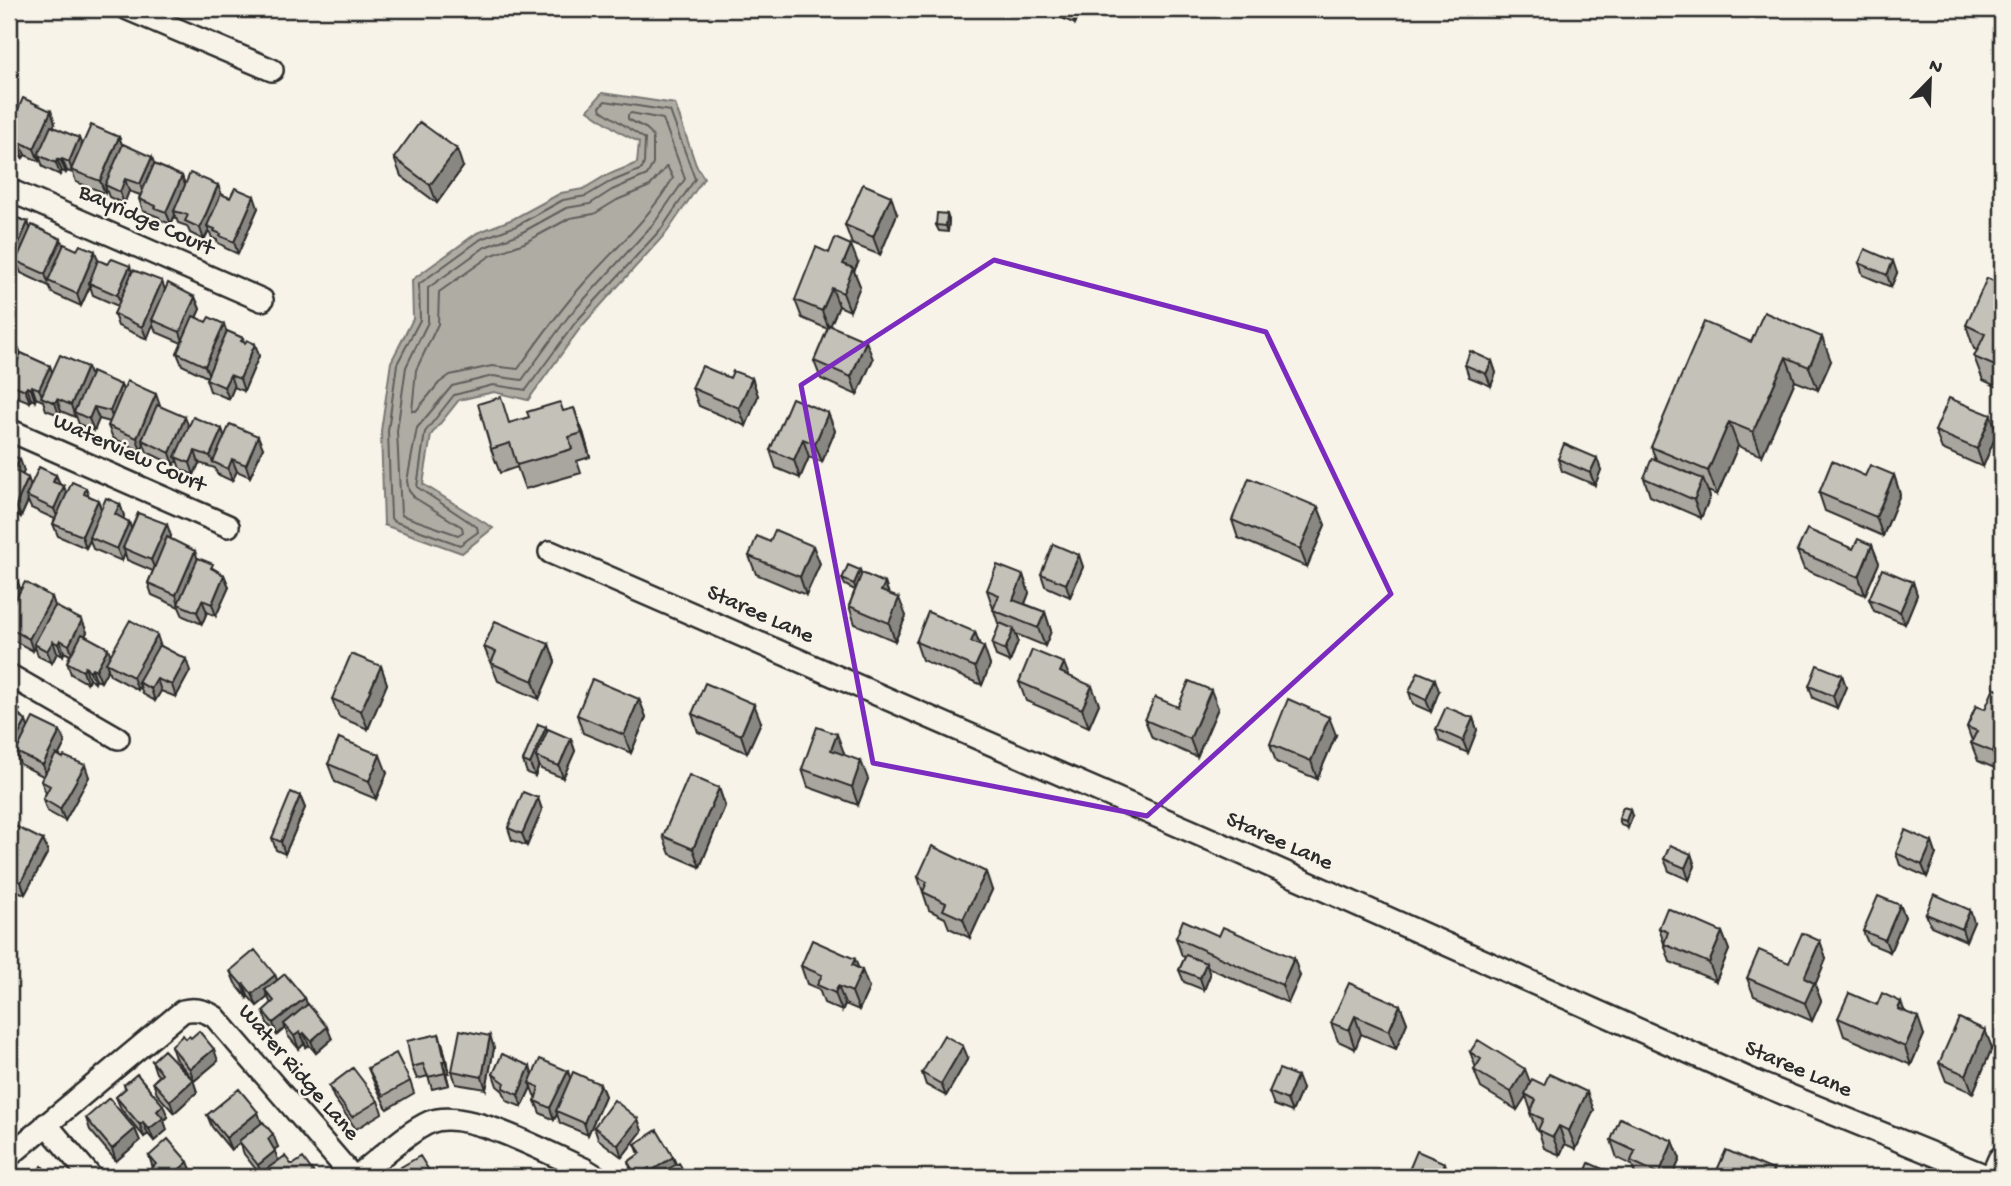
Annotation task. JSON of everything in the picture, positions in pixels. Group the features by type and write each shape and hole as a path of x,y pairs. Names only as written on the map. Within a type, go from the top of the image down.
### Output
{"main road":[{"path":"1995,1177 2002,1161"}],"street":[{"path":"128,9 164,16 272,70"},
{"name":"Bayridge Court","path":"9,190 262,300"},
{"name":"Waterview Court","path":"9,430 228,526"},
{"name":"Staree Lane","path":"550,552 1221,844 1758,1083 1989,1177"},
{"path":"9,675 118,738"},
{"name":"Water Ridge Lane","path":"46,1124 183,1011 199,1010 215,1017 354,1177"},
{"path":"354,1177 419,1128 444,1118 478,1123 597,1177"},
{"path":"9,1156 46,1124 90,1177"}],"highlighted area":[{"path":"994,260 1266,332 1391,594 1147,816 873,763 801,385"}],"water":[{"path":"602,93 675,104 696,165 704,178 667,232 581,327 528,400 494,392 459,400 431,435 423,484 493,528 462,553 384,525 381,431 391,362 413,319 412,280 477,233 513,219 561,193 583,189 605,176 637,163 639,142 588,110"}],"building":[{"path":"23,98 51,111 34,149 20,142 19,146 9,142 9,130"},
{"path":"9,99 15,102 9,116"},
{"path":"420,122 457,149 430,185 394,158"},
{"path":"91,125 119,137 100,181 71,170"},
{"path":"51,126 79,138 69,162 57,159 56,163 38,155"},
{"path":"123,144 152,157 140,184 125,179 120,192 105,185"},
{"path":"154,164 182,176 166,212 139,199"},
{"path":"190,173 218,185 200,228 185,221 188,215 174,211"},
{"path":"863,184 891,196 873,237 845,225"},
{"path":"235,188 254,196 234,242 207,226 221,194 230,198"},
{"path":"937,213 947,214 946,226 936,225"},
{"path":"9,215 28,222 9,266"},
{"path":"32,225 61,239 45,274 16,261"},
{"path":"835,238 851,245 843,264 853,268 843,293 832,288 822,311 795,300 816,247 829,253"},
{"path":"64,244 77,250 80,245 95,251 77,294 48,281"},
{"path":"1865,249 1893,261 1887,275 1859,263"},
{"path":"112,259 130,266 117,295 89,283 98,260 107,264"},
{"path":"133,270 162,281 142,327 114,314"},
{"path":"1987,278 2002,285 2002,369 1974,357 1985,334 1966,325"},
{"path":"168,283 195,297 180,332 152,320"},
{"path":"1764,312 1822,337 1809,367 1786,357 1753,432 1729,422 1708,471 1651,447 1704,322 1751,342"},
{"path":"193,316 206,322 209,317 224,324 205,366 177,353"},
{"path":"829,325 866,341 851,377 814,361"},
{"path":"227,331 243,338 241,341 245,343 247,340 255,344 240,379 230,375 224,387 206,379"},
{"path":"9,340 17,344 9,364"},
{"path":"1470,351 1492,361 1486,374 1465,365"},
{"path":"21,353 50,366 39,389 32,386 31,389 27,387 25,390 9,383"},
{"path":"60,355 87,367 71,405 57,399 55,403 41,397"},
{"path":"702,366 730,378 733,371 752,378 739,408 692,388"},
{"path":"92,372 121,385 110,411 94,407 89,419 74,412"},
{"path":"127,381 156,394 137,438 108,426"},
{"path":"501,397 509,423 529,417 527,412 560,402 563,411 574,408 582,433 569,437 572,449 517,465 510,443 491,449 478,404"},
{"path":"792,398 828,413 815,444 803,439 794,460 770,450"},
{"path":"1949,398 1991,415 1977,449 1935,431"},
{"path":"157,405 185,417 170,453 142,440"},
{"path":"193,417 222,429 210,456 195,451 190,463 175,457"},
{"path":"230,424 258,436 246,465 232,459 228,469 213,462"},
{"path":"1564,444 1597,458 1590,473 1558,459"},
{"path":"9,454 20,459 14,470 28,478 16,505 9,502"},
{"path":"1652,458 1703,479 1694,500 1644,478"},
{"path":"1832,461 1865,476 1870,465 1894,475 1876,517 1819,493"},
{"path":"39,467 56,475 53,482 64,486 54,509 26,496"},
{"path":"1249,478 1318,507 1300,549 1232,520"},
{"path":"72,482 86,488 84,494 98,500 82,536 53,524"},
{"path":"106,498 120,504 115,514 129,522 117,549 89,537"},
{"path":"138,513 167,524 151,560 123,548"},
{"path":"1807,529 1853,549 1858,539 1872,545 1859,577 1797,551"},
{"path":"775,530 813,546 800,577 749,556 757,536 770,542"},
{"path":"167,537 195,551 176,595 148,583"},
{"path":"1053,544 1079,555 1066,584 1041,574"},
{"path":"198,558 213,564 211,568 224,575 212,604 202,600 197,612 178,604"},
{"path":"848,565 860,570 854,584 842,579"},
{"path":"997,565 1023,575 1013,600 1045,612 1038,628 993,610 999,595 987,590"},
{"path":"1882,569 1913,582 1900,612 1869,599"},
{"path":"862,573 885,583 881,591 899,598 889,623 849,606"},
{"path":"9,577 18,582 9,598"},
{"path":"25,582 52,597 29,639 9,628 9,611"},
{"path":"55,606 82,620 69,645 60,640 58,644 53,641 47,651 34,644"},
{"path":"928,612 975,632 971,642 984,647 975,667 916,642"},
{"path":"130,620 157,635 133,677 106,663"},
{"path":"495,621 549,644 533,681 491,663 496,652 484,647"},
{"path":"1000,623 1014,629 1005,650 992,644"},
{"path":"82,634 108,648 96,670 92,668 90,671 85,667 83,671 67,662"},
{"path":"159,645 186,659 172,685 157,679 151,689 138,682"},
{"path":"1032,650 1064,663 1060,672 1092,686 1082,709 1019,682"},
{"path":"351,654 381,666 361,711 332,699"},
{"path":"1817,665 1842,675 1833,696 1809,686"},
{"path":"1418,672 1435,679 1426,700 1409,692"},
{"path":"592,679 639,699 624,735 577,715"},
{"path":"1189,681 1211,690 1190,739 1145,720 1155,697 1178,707"},
{"path":"705,683 754,704 741,735 692,714"},
{"path":"1994,688 2002,692 2002,730 1993,752 1971,743 1977,731 1967,727 1976,706 1985,709"},
{"path":"1288,699 1329,717 1311,761 1270,744"},
{"path":"9,704 20,710 17,714 26,721 14,743 11,741 9,746"},
{"path":"1446,707 1473,718 1463,741 1436,729"},
{"path":"33,718 60,731 43,765 16,752"},
{"path":"538,724 546,727 530,764 523,761"},
{"path":"817,727 837,734 831,750 861,761 852,787 802,769"},
{"path":"548,729 571,739 559,766 536,757"},
{"path":"339,738 380,755 369,781 328,764"},
{"path":"56,754 85,765 60,809 43,799 50,786 41,781"},
{"path":"689,775 719,788 693,849 663,836"},
{"path":"291,792 300,796 281,842 272,838"},
{"path":"523,792 538,798 522,834 508,828"},
{"path":"1623,807 1630,809 1626,821 1619,819"},
{"path":"15,826 43,840 21,882 9,878 9,838"},
{"path":"1905,830 1932,842 1922,865 1896,853"},
{"path":"1670,845 1691,854 1685,868 1664,859"},
{"path":"932,846 986,872 963,919 943,910 946,903 923,892 927,882 918,877"},
{"path":"1934,894 1970,910 1962,929 1926,914"},
{"path":"1878,896 1900,905 1885,940 1863,931"},
{"path":"1667,908 1722,932 1709,963 1664,944 1668,932 1659,928"},
{"path":"1183,920 1219,936 1223,927 1294,958 1282,985 1176,938"},
{"path":"1802,933 1820,941 1804,978 1814,983 1805,1003 1747,978 1759,950 1789,963"},
{"path":"812,940 855,959 852,965 862,970 852,992 838,986 835,993 817,985 822,975 801,966"},
{"path":"255,950 275,975 252,994 230,971"},
{"path":"1186,955 1206,963 1200,978 1179,970"},
{"path":"285,974 305,998 273,1023 263,1011 274,1001 265,990"},
{"path":"1349,983 1400,1005 1389,1031 1355,1016 1349,1030 1331,1023"},
{"path":"1849,993 1877,1005 1882,993 1901,1002 1898,1009 1918,1017 1905,1047 1838,1018"},
{"path":"308,1004 327,1027 311,1041 304,1033 302,1035 300,1032 294,1036 284,1024"},
{"path":"1959,1018 1985,1030 1966,1075 1939,1063"},
{"path":"460,1030 490,1036 482,1077 452,1071"},
{"path":"199,1031 214,1049 190,1069 171,1046 183,1035 186,1039 189,1036 191,1038"},
{"path":"439,1034 445,1073 428,1077 423,1064 412,1067 407,1041"},
{"path":"944,1035 963,1046 941,1084 922,1073"},
{"path":"1478,1040 1525,1069 1511,1092 1474,1070 1481,1059 1470,1052"},
{"path":"164,1050 193,1080 170,1101 153,1082 162,1074 152,1061"},
{"path":"396,1053 410,1081 383,1096 368,1068"},
{"path":"502,1054 530,1066 518,1095 503,1088 505,1083 493,1074"},
{"path":"540,1059 568,1071 550,1108 535,1101 539,1087 529,1083"},
{"path":"353,1068 378,1101 352,1117 329,1086"},
{"path":"1279,1069 1297,1076 1287,1100 1269,1092"},
{"path":"573,1072 600,1084 584,1123 556,1111"},
{"path":"137,1074 163,1105 157,1111 163,1118 149,1129 143,1122 140,1125 116,1097 126,1088 124,1085"},
{"path":"1549,1074 1587,1092 1569,1131 1559,1126 1553,1137 1538,1130 1543,1119 1530,1113 1536,1100 1525,1094 1532,1079 1544,1085"},
{"path":"239,1089 258,1112 226,1138 207,1115"},
{"path":"109,1098 135,1129 112,1149 86,1118"},
{"path":"614,1100 638,1119 618,1145 594,1127"},
{"path":"1620,1118 1673,1141 1659,1174 1631,1161 1635,1151 1611,1140"},
{"path":"263,1122 273,1134 268,1139 275,1151 258,1165 239,1141"},
{"path":"657,1130 673,1157 651,1171 649,1168 636,1176 628,1162 641,1153 635,1144"},
{"path":"168,1139 188,1162 170,1177 144,1177 156,1164 149,1156"},
{"path":"1726,1150 1773,1170 1770,1177 1714,1177"},
{"path":"1417,1151 1445,1163 1439,1177 1407,1175"},
{"path":"285,1156 291,1164 303,1158 313,1172 306,1177 268,1177 264,1171"},
{"path":"420,1156 433,1177 405,1177 407,1176 401,1167"},
{"path":"679,1163 687,1177 654,1177"},
{"path":"1589,1163 1605,1170 1602,1177 1583,1177"},
{"path":"42,1166 51,1177 17,1177 27,1170 34,1173"}]}
